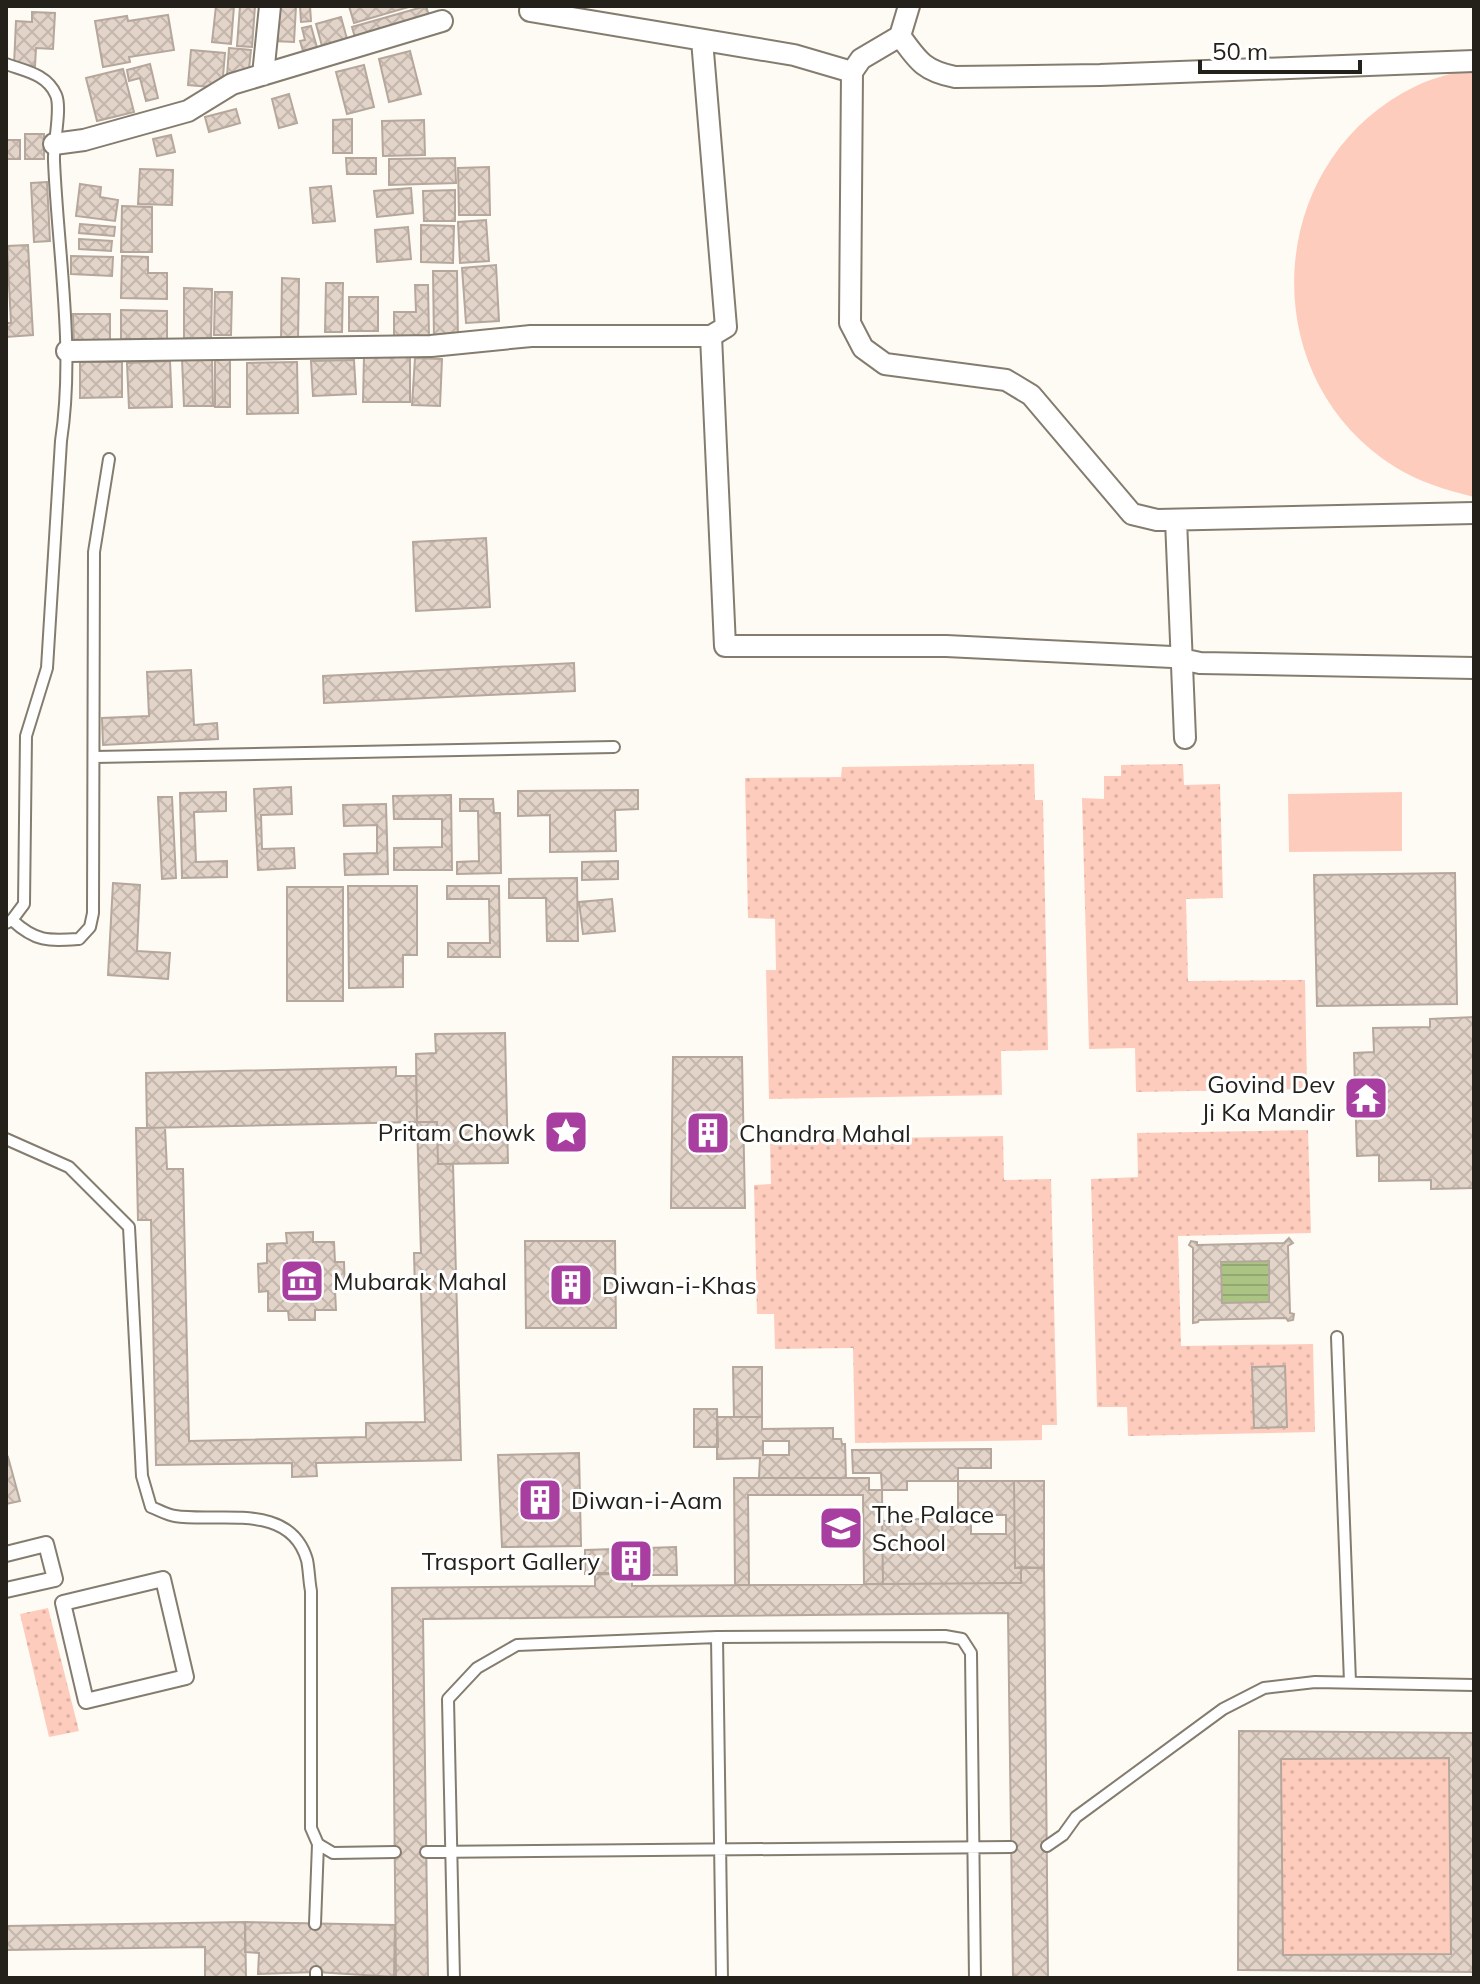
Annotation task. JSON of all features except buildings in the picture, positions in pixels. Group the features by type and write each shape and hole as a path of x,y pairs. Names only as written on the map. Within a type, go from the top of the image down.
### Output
{"street":[{"path":"263,75 270,6"},
{"path":"909,6 900,36 861,59 852,72 850,323 863,348 885,364 1006,380 1031,395 1132,514 1157,520 1176,520 1474,513"},
{"path":"530,11 794,55 852,72"},
{"path":"54,144 84,140 188,111 232,84 442,21"},
{"path":"900,36 916,59 932,72 955,77 1116,75 1474,61"},
{"path":"67,351 431,346 531,336 711,336 726,327 702,40"},
{"path":"711,336 725,646 946,646 1181,659 1200,663 1474,668"},
{"path":"1176,520 1185,738"},
{"path":"6,1554 46,1544 55,1579 6,1590"},
{"path":"163,1579 186,1677 86,1701 63,1603 163,1579"}],"lane":[{"path":"6,64 46,79 57,97 54,144 67,351 66,410 61,441 47,668 26,736 24,904 9,921 28,935 49,941 79,939 90,927 93,913 94,552 109,459"},
{"path":"95,757 614,747"},
{"path":"6,1139 69,1167 129,1227 142,1476 151,1507 174,1516 245,1516 269,1523 288,1532 306,1559 311,1591 309,1797 311,1828 318,1844 315,1924"},
{"path":"1337,1337 1350,1682"},
{"path":"454,1978 448,1699 477,1668 517,1645 717,1637 945,1636 962,1639 971,1653 975,1978"},
{"path":"717,1637 722,1978"},
{"path":"1047,1846 1063,1835 1076,1817 1223,1709 1264,1688 1315,1682 1474,1685"},
{"path":"318,1844 333,1853 395,1852"},
{"path":"426,1852 1011,1847"}],"shaded area":[{"path":"1474,68 1474,497 1433,485 1404,472 1348,428 1316,380 1298,326 1294,270 1305,215 1328,164 1366,120 1416,86"},
{"path":"1034,764 1035,800 1043,800 1048,1050 1001,1051 1002,1095 769,1099 766,970 776,970 775,919 748,918 745,778 841,777 842,767"},
{"path":"1183,764 1184,785 1220,784 1223,898 1186,899 1188,981 1305,980 1307,1089 1136,1092 1135,1048 1089,1049 1082,798 1104,799 1104,776 1121,776 1121,765"},
{"path":"1402,792 1402,851 1289,852 1288,794"},
{"path":"1308,1130 1311,1233 1178,1236 1181,1346 1313,1344 1315,1432 1128,1436 1127,1407 1097,1407 1091,1179 1138,1177 1137,1133","holes":["1285,1366 1287,1427 1254,1428 1253,1367"]},
{"path":"1003,1136 1004,1180 1051,1179 1057,1425 1042,1425 1042,1440 855,1443 853,1348 775,1349 774,1314 757,1314 754,1185 771,1184 770,1140"},
{"path":"1269,1261 1269,1302 1222,1303 1221,1262"},
{"path":"48,1608 79,1731 49,1737 20,1614"},
{"path":"1449,1758 1451,1954 1283,1955 1281,1759"}],"place":[{"name":"Govind Dev Ji Ka Mandir","path":"1366,1098"},
{"name":"Pritam Chowk","path":"566,1132"},
{"name":"Chandra Mahal","path":"708,1133"},
{"name":"Mubarak Mahal","path":"302,1281"},
{"name":"Diwan-i-Khas","path":"571,1285"},
{"name":"Diwan-i-Aam","path":"540,1500"},
{"name":"The Palace School","path":"841,1528"},
{"name":"Trasport Gallery","path":"631,1561"}]}
